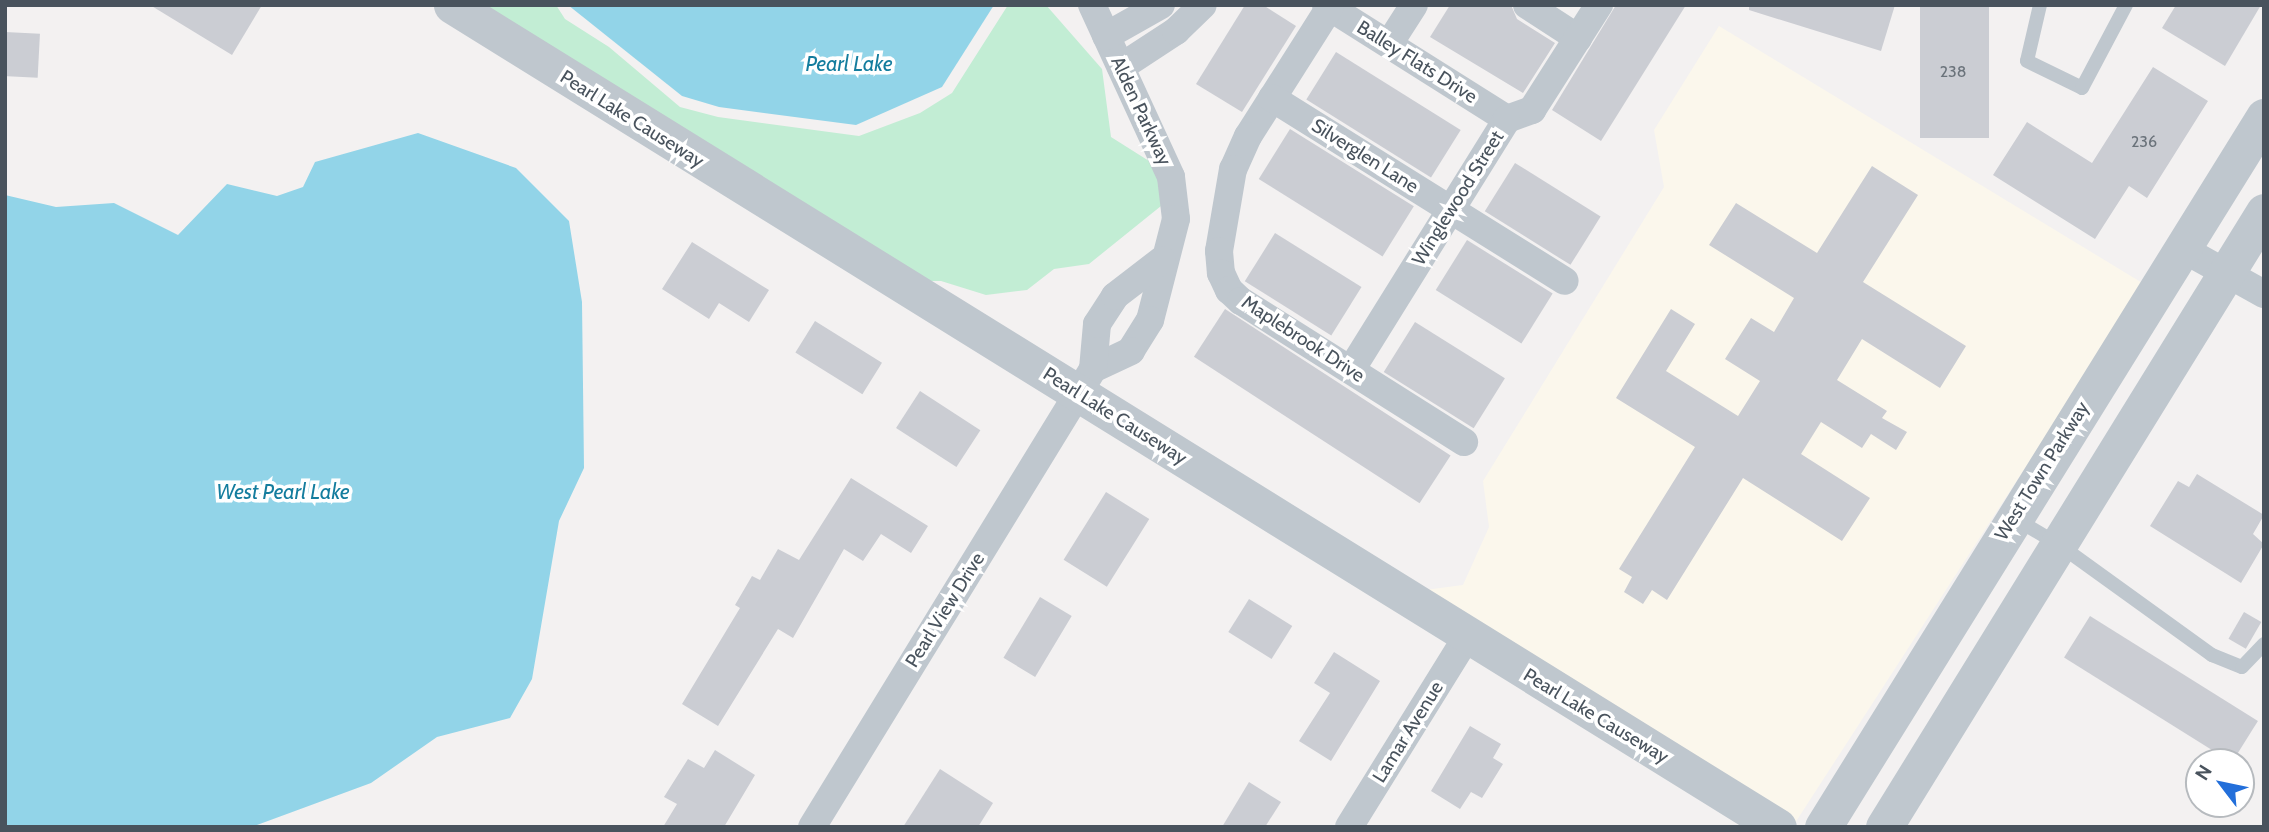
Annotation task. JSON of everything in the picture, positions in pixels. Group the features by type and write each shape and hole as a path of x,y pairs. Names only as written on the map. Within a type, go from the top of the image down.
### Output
{"street":[{"name":"Pearl Lake Causeway","path":"452,5 1086,381 1467,637 1778,827"},
{"name":"Alden Parkway","path":"1086,381 1131,351 1150,320 1162,260 1176,219 1171,177 1092,5"},
{"path":"1106,36 1161,5"},
{"path":"1121,67 1176,31 1203,5"},
{"path":"1389,44 1414,5"},
{"path":"1527,5 1578,38"},
{"name":"Winglewood Street","path":"1351,370 1507,119 1532,110 1599,5"},
{"name":"Balley Flats Drive","path":"1328,6 1507,119"},
{"name":"Maplebrook Drive","path":"1328,6 1233,169 1219,251 1221,273 1229,290 1241,301 1464,442"},
{"name":"Silverglen Lane","path":"1272,98 1565,281"},
{"name":"West Town Parkway","path":"1823,827 2013,517 2264,117"},
{"path":"1884,827 2264,212"},
{"path":"2183,249 2264,294"},
{"path":"1086,381 1097,324 1115,296 1162,260"},
{"name":"Pearl View Drive","path":"811,827 1086,381"},
{"name":"Lamar Avenue","path":"1349,827 1467,637"}],"lane":[{"path":"2040,5 2027,61 2082,88 2126,5"},
{"path":"2013,517 2058,544 2212,655 2242,667 2264,644"}],"shaded area":[{"path":"1719,26 2144,284 1795,823 1425,590 1463,585 1489,527 1483,481 1664,187 1654,130"}],"green space":[{"path":"477,5 556,5 565,19 609,47 680,107 718,117 859,136 920,113 952,93 1008,5 1046,5 1102,69 1111,137 1149,161 1158,179 1161,206 1089,264 1054,269 1027,290 986,295 941,281 920,281"}],"water":[{"name":"Pearl Lake","path":"568,5 994,5 942,87 856,125 719,107 682,96"},
{"name":"West Pearl Lake","path":"418,133 516,168 569,221 582,302 584,468 559,521 532,679 510,718 437,737 371,783 257,825 5,827 5,195 56,207 114,203 178,235 227,184 277,196 303,187 315,162"}],"building":[{"path":"150,5 262,5 232,55"},
{"path":"1245,5 1263,5 1296,26 1242,112 1196,84"},
{"path":"1450,5 1511,5 1517,19 1555,43 1523,93 1430,37"},
{"path":"1616,5 1686,5 1601,141 1552,110"},
{"path":"1749,5 1895,5 1881,51 1749,10"},
{"path":"1920,5 1989,5 1989,138 1920,138"},
{"path":"2176,5 2261,5 2225,66 2162,28"},
{"path":"5,32 40,34 38,78 5,76"},
{"path":"1336,52 1461,130 1431,177 1306,99"},
{"path":"2153,67 2208,101 2147,198 2129,186 2095,239 1993,175 2027,122 2092,163"},
{"path":"1290,129 1414,206 1383,256 1259,179"},
{"path":"1515,163 1601,217 1570,265 1485,211"},
{"path":"1872,166 1918,195 1863,282 1966,346 1940,388 1862,339 1837,380 1887,411 1882,418 1907,432 1896,450 1871,434 1862,448 1821,422 1801,454 1870,498 1842,541 1743,478 1667,600 1652,590 1643,604 1624,592 1632,577 1619,569 1695,447 1616,398 1671,309 1695,324 1666,371 1738,416 1760,381 1725,359 1751,318 1774,332 1794,298 1709,245 1736,203 1817,253"},
{"path":"1275,233 1362,287 1331,335 1245,281"},
{"path":"1467,240 1553,294 1521,344 1436,290"},
{"path":"692,242 769,290 749,322 719,303 709,319 662,289"},
{"path":"1225,309 1451,456 1420,503 1194,357"},
{"path":"815,321 882,363 862,394 795,352"},
{"path":"1415,322 1505,378 1474,428 1384,372"},
{"path":"920,391 980,430 956,467 896,428"},
{"path":"2197,474 2264,515 2253,534 2264,544 2241,583 2150,526 2178,481 2189,487"},
{"path":"851,478 928,526 911,553 881,534 863,561 844,549 793,638 778,629 718,726 682,704 740,608 735,605 752,576 760,580 778,549 799,560"},
{"path":"1106,492 1149,519 1107,587 1064,560"},
{"path":"1040,597 1072,616 1035,677 1003,658"},
{"path":"1249,599 1292,626 1272,659 1228,632"},
{"path":"2244,612 2261,622 2246,649 2228,639"},
{"path":"2090,616 2258,721 2241,748 2209,748 2064,658"},
{"path":"1334,652 1380,681 1331,761 1299,741 1330,693 1314,683"},
{"path":"1470,726 1501,744 1493,758 1503,764 1482,798 1471,792 1460,809 1431,791"},
{"path":"715,750 755,775 724,827 663,827 677,804 664,797 688,759 704,768"},
{"path":"940,769 993,803 978,827 903,827"},
{"path":"1249,782 1281,802 1265,827 1222,827"}]}
